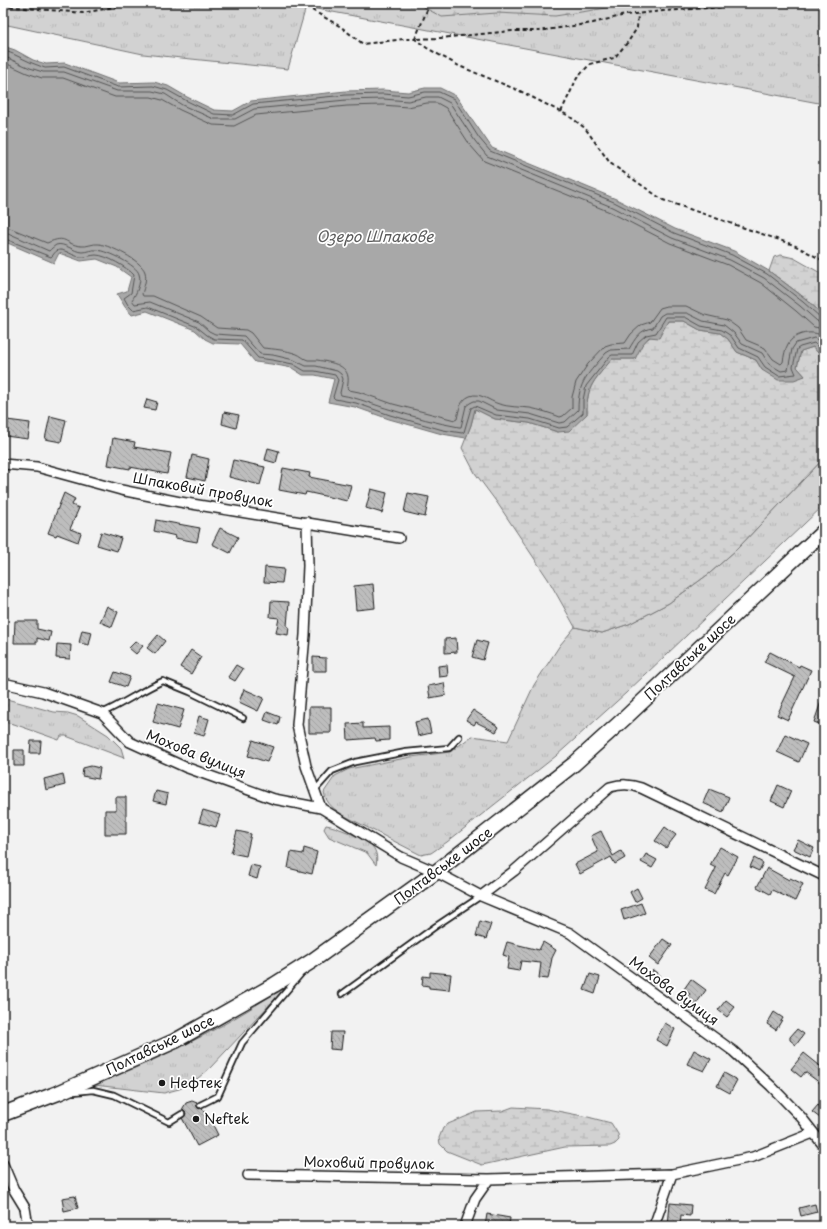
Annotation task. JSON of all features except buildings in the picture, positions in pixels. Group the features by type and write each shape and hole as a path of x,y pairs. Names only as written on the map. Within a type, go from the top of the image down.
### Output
{"main road":[{"name":"Полтавське шосе","path":"3,1114 58,1093 174,1041 274,985 312,961 436,872 591,749 824,531"}],"street":[{"name":"Шпаковий провулок","path":"3,464 37,467 121,490 180,502 399,538"},
{"path":"307,522 308,566 305,636 297,725 306,766 321,808"},
{"name":"Мохова вулиця","path":"3,683 43,692 102,713 130,742 185,767 274,799 321,808 401,857 436,872 481,896 570,933 733,1050 791,1106 824,1146"},
{"path":"481,896 514,872 610,787 621,784 631,784 641,788 824,876"},
{"name":"Моховий провулок","path":"248,1175 490,1179 672,1174 753,1158 813,1133"},
{"path":"3,1164 14,1190 25,1208 28,1226"},
{"path":"654,1226 672,1174"},
{"path":"465,1226 475,1199 490,1179"}],"lane":[{"path":"102,713 115,708 147,688 163,681 190,692 243,718"},
{"path":"315,790 332,770 355,762 406,752 449,748 459,737"},
{"path":"342,994 436,926 481,896"},
{"path":"200,1105 218,1096 242,1043 312,961"},
{"path":"58,1093 93,1090 114,1095 169,1122 182,1114"}],"path":[{"path":"3,6 83,13 135,3"},
{"path":"300,3 341,27 363,44 404,39 440,38 512,31 539,31 638,14 756,3"},
{"path":"415,39 430,3"},
{"path":"561,112 577,78 590,64 614,58 628,42 637,28 638,14"},
{"path":"415,39 426,48 459,66 520,91 569,116 585,128 610,163 663,200 794,245 824,261"}],"green space":[{"path":"3,3 824,3 824,104 306,7 288,69 143,54 3,24"},
{"path":"416,3 639,3 555,16 497,13 442,17"},
{"path":"781,255 794,258 824,275 824,316 806,299 769,271 774,257"},
{"path":"668,321 684,321 700,330 720,333 728,339 737,352 756,360 762,370 805,376 797,367 801,351 813,347 824,360 824,458 737,549 710,573 669,603 629,624 602,633 575,627 548,579 498,504 475,473 462,448 471,425 475,409 495,419 529,423 558,432 587,414 590,389 596,378 612,359 635,359 644,342 666,325"},
{"path":"824,458 824,505 626,693 556,756 447,842 431,853 421,855 345,816 334,809 329,803 324,792 335,776 349,769 411,757 450,752 472,736 508,741 534,685 560,645 575,627 602,633 629,624 669,603 710,573 737,549"},
{"path":"3,698 54,712 68,713 78,716 108,735 121,748 124,758 66,736 61,736 59,740 14,724 3,722"},
{"path":"326,825 349,833 370,844 376,853 376,865 367,853 329,837 324,829"},
{"path":"292,981 210,1068 191,1084 164,1093 94,1085 152,1061 202,1036 263,1001"},
{"path":"513,1107 547,1109 611,1123 618,1134 619,1140 610,1146 565,1147 482,1165 447,1151 440,1144 439,1138 443,1128 448,1124 477,1112 502,1111"}],"water":[{"name":"Озеро Шпакове","path":"3,46 15,50 33,60 46,64 65,63 119,83 154,82 168,86 214,110 233,111 251,101 346,91 383,90 408,92 425,88 440,88 456,96 492,148 616,199 675,229 734,251 769,271 806,299 824,316 824,360 813,347 801,351 797,367 805,376 794,380 778,380 762,370 756,360 737,352 728,339 720,333 700,330 684,321 668,321 659,338 649,337 642,345 635,359 612,359 596,378 590,389 587,414 569,431 558,432 529,423 495,419 475,409 466,438 442,434 389,419 355,407 328,402 334,379 315,375 303,375 292,368 255,362 240,344 213,343 205,339 195,330 147,311 132,315 117,294 127,291 131,277 117,267 97,259 81,261 59,253 54,263 3,241"}],"place":[{"name":"Нефтек","path":"162,1083"},
{"name":"Neftek","path":"196,1119"}]}
